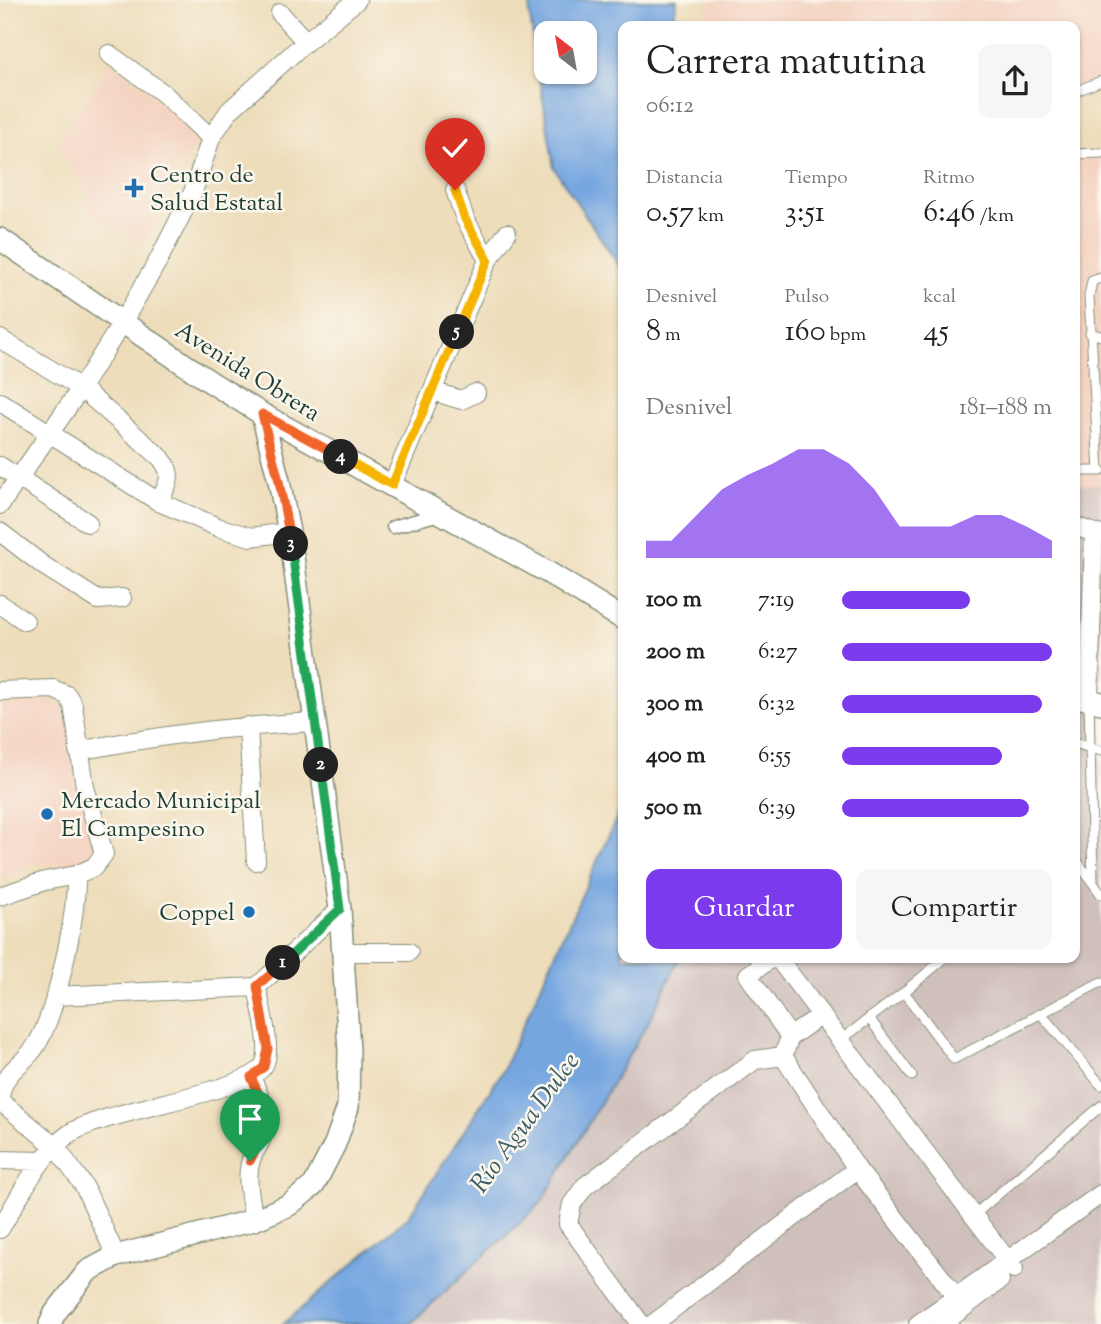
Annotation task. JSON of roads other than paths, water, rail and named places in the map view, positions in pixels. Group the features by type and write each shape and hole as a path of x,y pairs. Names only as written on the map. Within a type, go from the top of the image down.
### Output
{"street":[{"path":"0,505 81,388 122,323 183,212 211,138 229,111 356,0"},
{"path":"280,13 306,41"},
{"path":"109,54 163,93 211,138"},
{"path":"455,190 465,219 488,260"},
{"path":"392,485 488,260 507,233"},
{"name":"Avenida Obrera","path":"0,239 262,414 549,573 618,616"},
{"path":"0,339 81,388 161,458 169,468 170,478 159,502"},
{"path":"432,391 460,400 475,393"},
{"path":"0,402 159,502 220,528 251,537 289,532"},
{"path":"50,1324 55,1313 88,1271 116,1256 254,1220 289,1205 314,1185 335,1144 348,1107 349,1050 340,909 289,532 262,414"},
{"path":"0,466 88,523"},
{"path":"393,527 443,513"},
{"path":"1080,528 1097,534 1088,699"},
{"path":"0,532 44,566 98,600 122,598"},
{"path":"0,604 25,621"},
{"path":"0,691 53,689 67,695 74,705 78,751 85,787 104,853 94,867 76,875 45,881 0,896"},
{"path":"78,751 153,736 315,722"},
{"path":"248,726 256,861"},
{"path":"76,875 77,900 55,996 44,1030 36,1046 7,1076 0,1098 56,1147 84,1186 116,1256"},
{"path":"55,996 257,986 340,909"},
{"path":"344,952 410,952"},
{"path":"766,963 748,975 790,1037"},
{"path":"780,963 1011,1265"},
{"path":"0,1229 42,1161 68,1135 92,1122 157,1106 251,1077 264,1067 268,1049 257,986"},
{"path":"783,1056 790,1037 821,1015"},
{"path":"783,1056 857,1169 960,1302"},
{"path":"641,1324 568,1224 572,1204 585,1186 755,1060 783,1056"},
{"path":"251,1077 264,1106 266,1123 250,1161 249,1182 254,1220"},
{"path":"0,1160 42,1161"},
{"path":"653,1324 857,1169"},
{"path":"918,1324 960,1302 1101,1194"},
{"path":"1011,1265 1101,1208"},
{"path":"942,1324 960,1302"}],"lane":[{"path":"1080,90 1101,81"},
{"path":"1080,154 1101,153"},
{"path":"1080,471 1100,471 1089,296 1092,281 1101,278"},
{"path":"1090,333 1101,335"},
{"path":"1088,699 1093,881"},
{"path":"1080,744 1101,751"},
{"path":"1080,865 1101,894"},
{"path":"841,1040 939,963"},
{"path":"904,992 954,1059 1101,982"},
{"path":"1041,1014 1101,1085"},
{"path":"870,1018 912,1076"},
{"path":"974,1215 1101,1105"}],"water":[{"path":"533,0 677,0 673,21 618,21 618,264 554,168 541,84 597,84 597,21 534,21 534,43 529,12"},
{"name":"Río Agua Dulce","path":"618,815 618,963 677,963 648,1023 541,1203 410,1324 283,1324 409,1216 502,1072"}],"place":[{"name":"Centro de Salud Estatal","path":"134,188"},
{"name":"Mercado Municipal El Campesino","path":"47,814"},
{"name":"Coppel","path":"249,912"}]}
